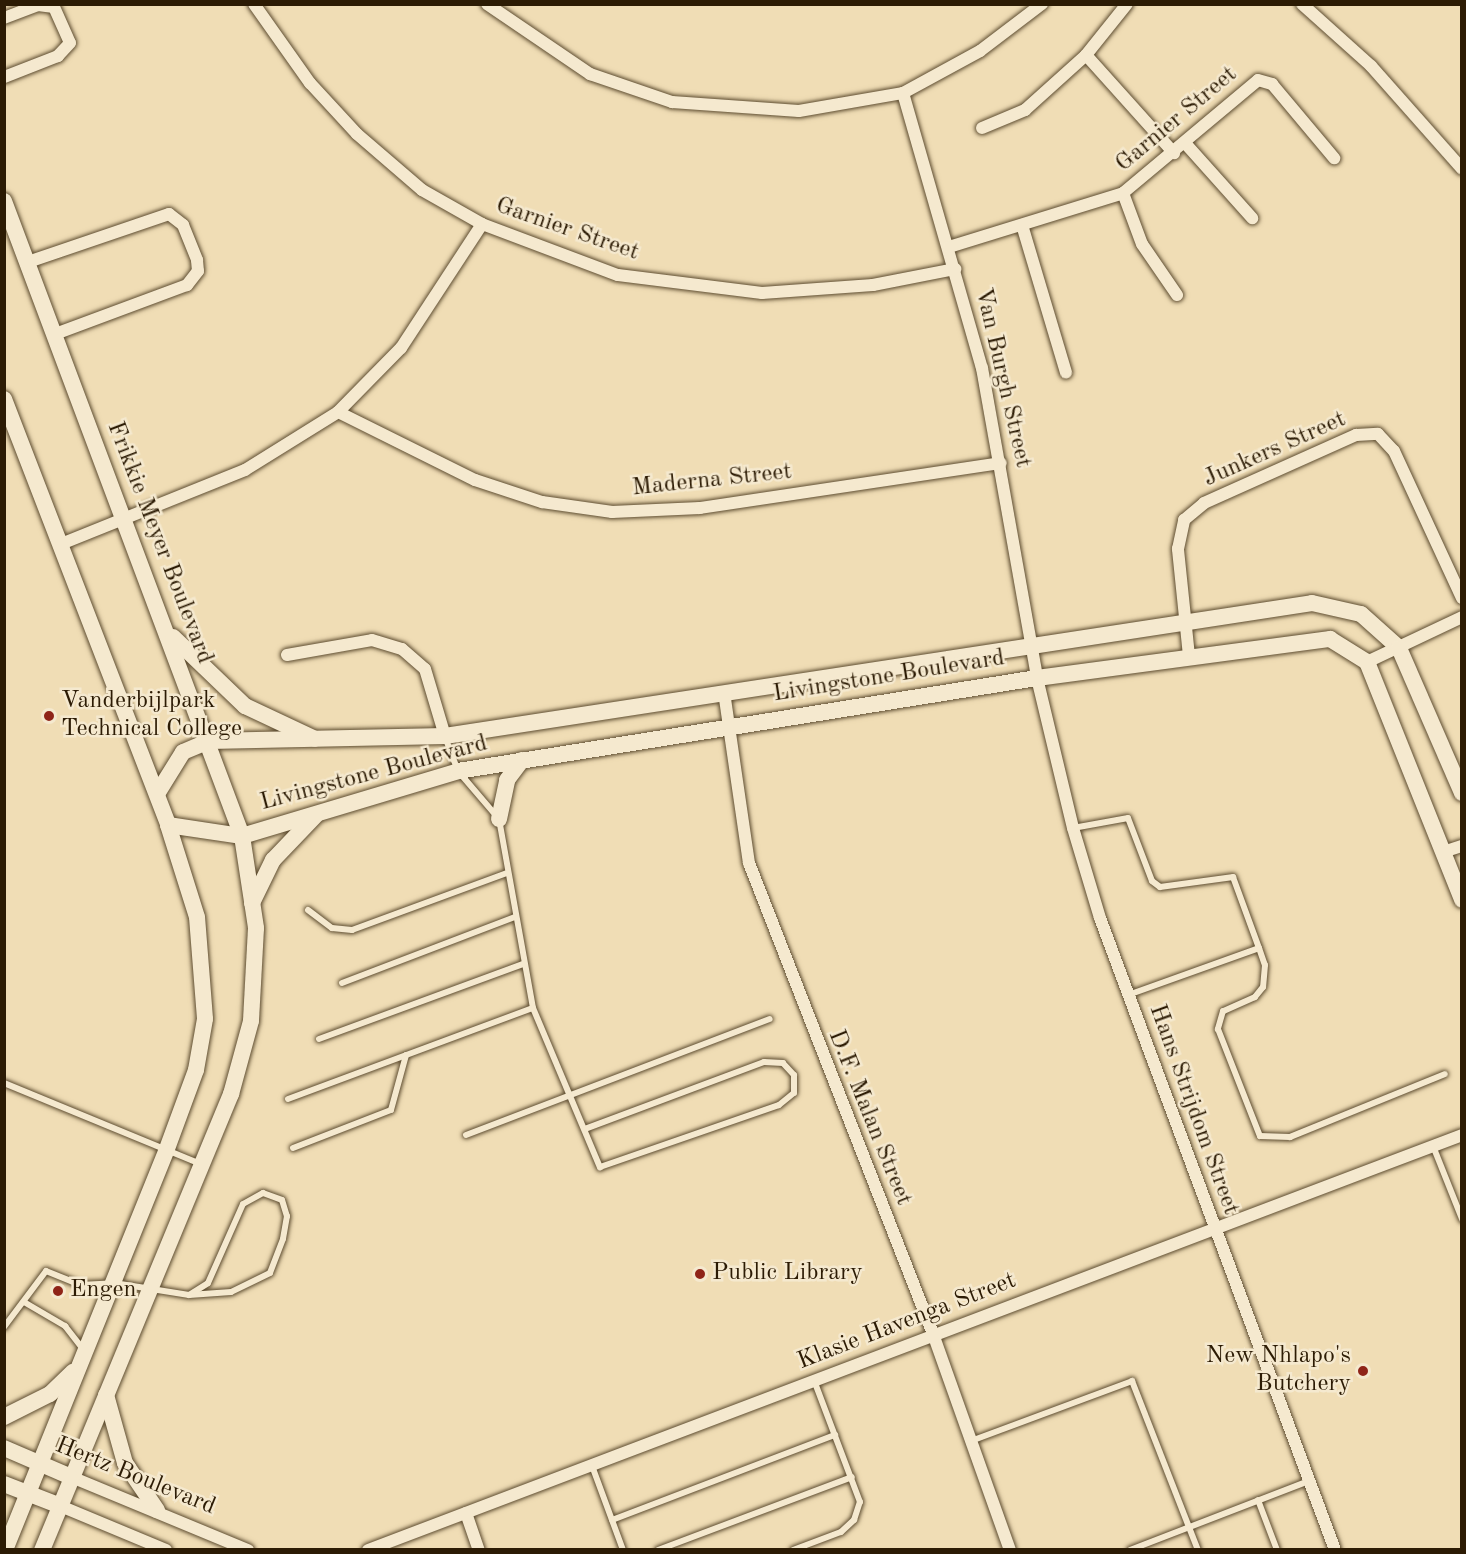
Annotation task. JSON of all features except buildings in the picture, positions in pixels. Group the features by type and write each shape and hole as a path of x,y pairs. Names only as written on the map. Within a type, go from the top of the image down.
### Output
{"main road":[{"name":"Frikkie Meyer Boulevard","path":"4,201 168,632 242,836 252,903 256,964 251,1021 231,1094 150,1291 69,1476 42,1550"},
{"path":"4,399 168,825 196,917 205,1019 196,1070 167,1149 4,1550"},
{"name":"Livingstone Boulevard","path":"157,794 183,752 208,741 324,742 445,736 1312,603 1338,606 1382,628 1399,648 1461,793"},
{"path":"168,632 245,706 324,742"},
{"name":"Livingstone Boulevard","path":"168,825 242,836 458,771 1036,678 1189,656 1330,639 1367,662"},
{"path":"1367,662 1461,900"},
{"path":"499,819 507,780 522,760"},
{"path":"252,903 273,860 321,811"},
{"path":"4,1417 50,1394 82,1359"},
{"path":"110,1380 104,1403 112,1432 135,1482 157,1510"},
{"name":"Hertz Boulevard","path":"4,1448 69,1476"},
{"path":"4,1484 58,1505"}],"street":[{"name":"Garnier Street","path":"254,4 310,83 357,134 422,190 482,224 618,275 762,293 873,285 955,269"},
{"path":"487,4 590,74 672,102 799,111 903,93 980,51 1042,4"},
{"path":"982,128 1025,110 1086,54 1127,4"},
{"path":"1302,4 1371,66 1461,169"},
{"path":"4,18 38,6 54,7 70,43 58,56 4,77"},
{"path":"1086,54 1174,153"},
{"name":"Garnier Street","path":"950,247 1123,193 1262,80 1272,84 1334,158"},
{"name":"Van Burgh Street","path":"903,93 950,247 1001,463 1036,678"},
{"path":"1185,143 1252,218"},
{"path":"1123,193 1142,244 1177,295"},
{"path":"28,262 169,214 183,225 197,260 198,271 187,285 55,334"},
{"path":"61,544 245,470 338,412 401,348 482,224"},
{"path":"1022,225 1066,373"},
{"name":"Maderna Street","path":"338,412 474,480 542,502 612,512 700,508 1001,463"},
{"name":"Junkers Street","path":"1189,656 1184,621 1179,532 1192,510 1369,432 1385,439 1394,451 1461,598"},
{"path":"1367,662 1461,617"},
{"path":"287,655 372,640 402,650 425,669 445,736"},
{"name":"Hans Strijdom Street","path":"1036,678 1073,828 1128,995 1335,1550"},
{"name":"D.F. Malan Street","path":"724,692 749,863 933,1334 1010,1550"},
{"path":"1443,852 1461,846"},
{"name":"Klasie Havenga Street","path":"368,1550 591,1463 1461,1135"},
{"name":"Hertz Boulevard","path":"69,1476 157,1510 248,1550"},
{"path":"58,1505 166,1550"},
{"path":"466,1513 479,1550"}],"lane":[{"path":"445,736 458,771 499,819 523,964 533,1008 571,1095 597,1163 609,1168 779,1105 794,1093 794,1075 783,1063 764,1062 585,1129"},
{"path":"1073,828 1128,818 1152,881 1160,886 1233,878 1259,948 1266,976 1263,987 1255,997 1223,1011 1218,1029 1260,1136 1290,1137 1445,1074"},
{"path":"308,910 332,928 352,930 507,873"},
{"path":"342,983 515,917"},
{"path":"1128,995 1259,948"},
{"path":"319,1039 523,964"},
{"path":"288,1099 533,1008"},
{"path":"466,1135 770,1019"},
{"path":"293,1148 391,1110 406,1055"},
{"path":"4,1083 202,1165"},
{"path":"1432,1146 1461,1219"},
{"path":"4,1327 46,1271 89,1286 114,1283 150,1291 189,1295 231,1292 270,1273 283,1239 287,1216 282,1200 263,1194 243,1204 208,1283 189,1295"},
{"path":"24,1302 65,1326 82,1359"},
{"path":"794,1550 841,1532 854,1520 860,1502 813,1379"},
{"path":"970,1441 1132,1381 1198,1550"},
{"path":"612,1520 835,1435"},
{"path":"591,1463 623,1550"},
{"path":"658,1550 852,1477"},
{"path":"1130,1550 1189,1525 1310,1481"},
{"path":"1258,1500 1277,1550"}],"place":[{"name":"Vanderbijlpark Technical College","path":"49,716"},
{"name":"Public Library","path":"700,1274"},
{"name":"Engen","path":"58,1291"},
{"name":"New Nhlapo's Butchery","path":"1363,1371"}]}
